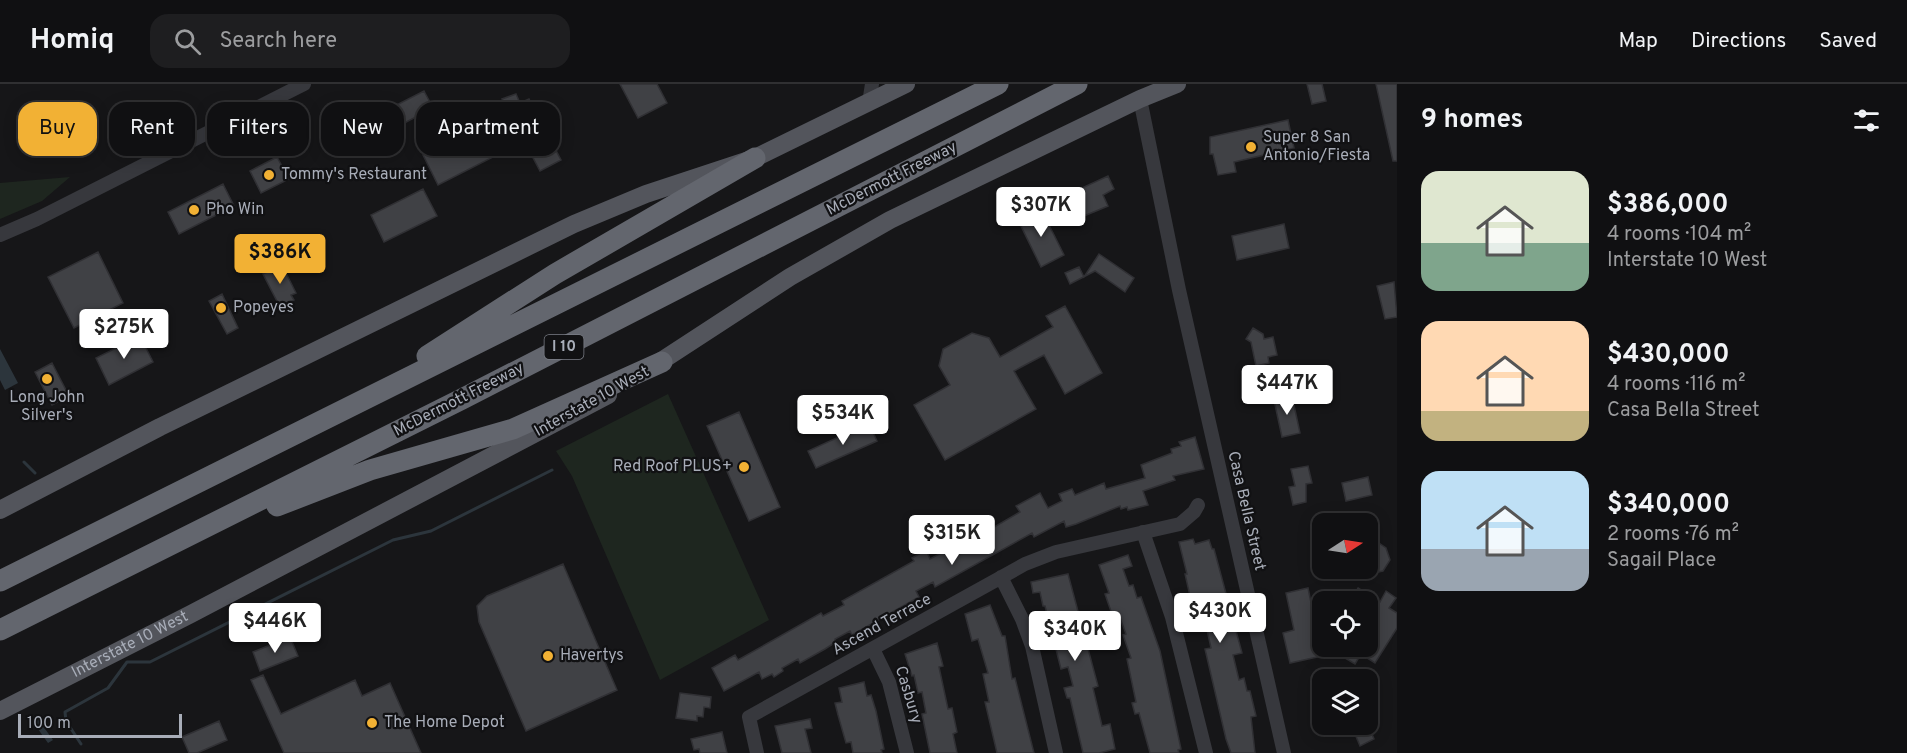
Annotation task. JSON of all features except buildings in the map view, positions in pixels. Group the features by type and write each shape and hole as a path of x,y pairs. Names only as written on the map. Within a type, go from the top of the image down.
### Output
{"highway":[{"name":"I 10","path":"0,581 998,84"},
{"name":"McDermott Freeway","path":"0,630 462,399 1077,84"},
{"path":"265,448 431,354 555,274 755,158"},
{"path":"48,605 209,541 311,491 370,470 513,429 662,362"}],"main road":[{"path":"0,510 170,422 574,224 646,194 755,158 904,84"},
{"name":"Interstate 10 West","path":"0,711 586,408 662,362 790,278 890,220 1140,99 1177,84"}],"street":[{"path":"0,235 38,219 304,84"},
{"path":"869,103 872,84"},
{"name":"Casa Bella Street","path":"1140,99 1179,290 1284,753"},
{"name":"Ascend Terrace","path":"757,753 749,717 1001,577 1056,552 1180,524 1194,512 1198,505"},
{"path":"1143,532 1172,617 1206,753"},
{"path":"1001,577 1022,619 1032,646 1056,753"},
{"name":"Casbury","path":"873,649 890,682 907,753"}],"shaded area":[{"path":"70,177 42,201 0,219 0,183"},
{"path":"0,349 18,383 5,390 0,380"},
{"path":"668,394 769,620 660,680 572,476 556,451"},
{"path":"38,719 53,740 48,743 33,722"}],"waterway":[{"path":"24,462 35,473"},
{"path":"81,744 66,721 65,712 108,688 127,662 150,662 393,540 431,531 552,470"}],"place":[{"name":"Super 8 San Antonio/Fiesta","path":"1251,147"},
{"name":"Tommy's Restaurant","path":"269,175"},
{"name":"Pho Win","path":"194,210"},
{"name":"Popeyes","path":"221,308"},
{"name":"Long John Silver's","path":"47,379"},
{"name":"Red Roof PLUS+","path":"744,467"},
{"name":"Havertys","path":"548,656"},
{"name":"The Home Depot","path":"372,723"}]}
